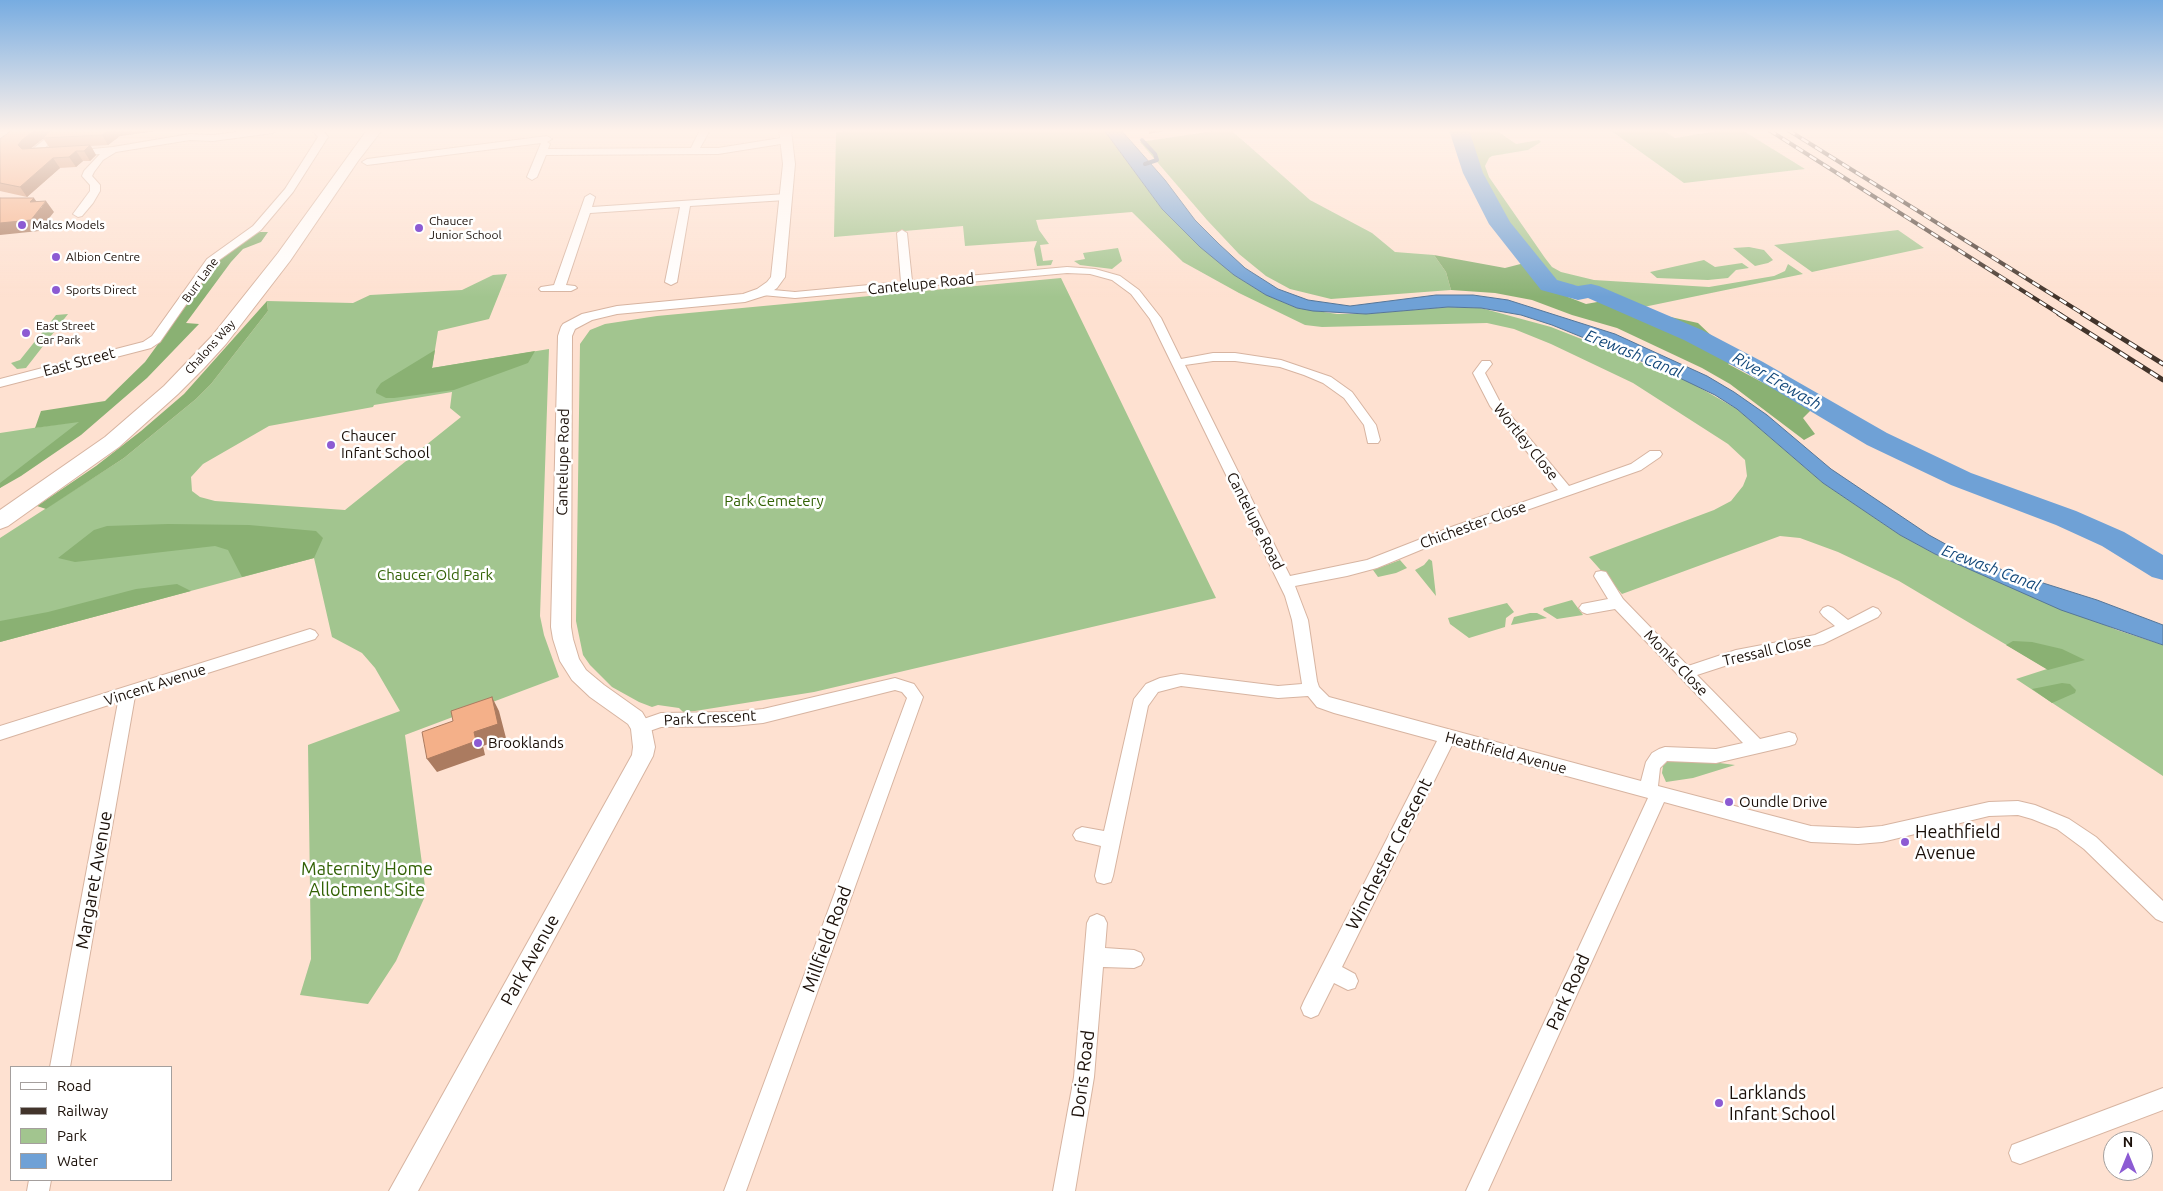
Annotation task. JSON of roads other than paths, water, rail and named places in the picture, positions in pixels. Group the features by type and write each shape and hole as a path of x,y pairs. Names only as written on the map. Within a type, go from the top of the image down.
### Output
{"main road":[{"name":"Chalons Way","path":"0,505 58,465 110,425 165,374 196,342 232,300 318,186"},
{"name":"Chalons Way","path":"0,521 112,442 171,390 197,364 279,263 334,186"}],"street":[{"path":"78,214 89,201 95,190 95,186"},
{"name":"Burr Lane","path":"156,339 211,261 257,228 268,217 291,186"},
{"path":"762,292 772,285 778,277 787,186"},
{"path":"545,289 565,288 590,197"},
{"path":"586,210 786,197"},
{"path":"671,282 686,204"},
{"path":"902,233 907,285"},
{"path":"674,270 686,269"},
{"name":"Cantelupe Road","path":"561,628 565,336 568,327 587,316 617,310 737,300 762,292 795,295 1067,270 1091,271 1109,275 1128,286 1149,308 1297,605 1312,690"},
{"name":"East Street","path":"0,383 147,345 156,339"},
{"path":"1176,363 1213,357 1235,357 1281,364 1308,372 1327,380 1348,396 1370,425 1372,440"},
{"name":"Wortley Close","path":"1486,364 1480,373 1481,379 1496,406 1567,492"},
{"name":"Chichester Close","path":"1286,582 1372,564 1458,528 1636,467 1655,454"},
{"name":"Monks Close","path":"1601,576 1618,603 1756,746"},
{"path":"1587,608 1618,603"},
{"path":"1828,612 1847,627"},
{"name":"Tressall Close","path":"1686,673 1736,656 1818,640 1873,613"},
{"path":"561,628 570,661 579,675 596,691 632,715 641,726"},
{"name":"Vincent Avenue","path":"0,733 310,635"},
{"path":"1104,876 1140,704 1152,688 1160,684 1181,680 1278,692 1312,690"},
{"name":"Park Crescent","path":"641,726 661,720 751,718 895,684 908,688"},
{"name":"Millfield Road","path":"735,1191 913,703 915,697 908,688"},
{"name":"Heathfield Avenue","path":"1312,690 1323,702 1330,705 1812,834 1832,836 1882,834 1989,809 2018,808 2034,812 2062,824 2090,843 2163,913"},
{"name":"Margaret Avenue","path":"60,1066 128,694"},
{"name":"Park Avenue","path":"403,1191 642,756 644,747 641,726"},
{"name":"Winchester Crescent","path":"1311,1008 1448,738"},
{"path":"1654,792 1652,767 1658,758 1664,754 1716,756 1789,740"},
{"name":"Park Road","path":"1477,1191 1654,792"},
{"path":"1082,835 1112,840"},
{"name":"Doris Road","path":"1064,1191 1084,1077 1097,923"},
{"path":"1094,957 1134,959"},
{"path":"1330,970 1348,981"},
{"path":"2020,1153 2163,1099"}],"water":[{"name":"Erewash Canal","path":"1145,186 1169,186 1195,220 1245,268 1278,289 1308,300 1350,306 1436,295 1473,295 1508,300 1615,334 1707,376 1734,392 1767,415 1831,469 1929,535 1960,552 2005,571 2097,600 2163,625 2163,645 2061,610 1935,554 1900,535 1823,483 1737,409 1715,395 1661,369 1552,325 1521,315 1481,308 1448,307 1366,314 1313,311 1297,308 1266,295 1234,275 1200,247 1162,209"}],"waterway":[{"name":"River Erewash","path":"1480,186 1500,224 1549,285 1578,293 1591,291 1693,335 1754,367 1877,439 1961,479 2066,518 2113,539 2163,569"}],"railway":[{"path":"1857,186 2061,315"},
{"path":"1877,186 2085,315"},
{"path":"2059,314 2163,380"},
{"path":"2083,314 2163,364"}],"place":[{"name":"Malcs Models","path":"22,225"},
{"name":"Chaucer Junior School","path":"419,228"},
{"name":"Albion Centre","path":"56,257"},
{"name":"Sports Direct","path":"56,290"},
{"name":"East Street Car Park","path":"26,333"},
{"name":"Chaucer Infant School","path":"331,445"},
{"name":"Brooklands","path":"478,743"},
{"name":"Oundle Drive","path":"1729,802"},
{"name":"Heathfield Avenue","path":"1905,842"},
{"name":"Larklands Infant School","path":"1719,1103"}],"park label":[{"name":"Park Cemetery","path":"774,501"},
{"name":"Chaucer Old Park","path":"435,575"},
{"name":"Maternity Home Allotment Site","path":"367,880"}]}
